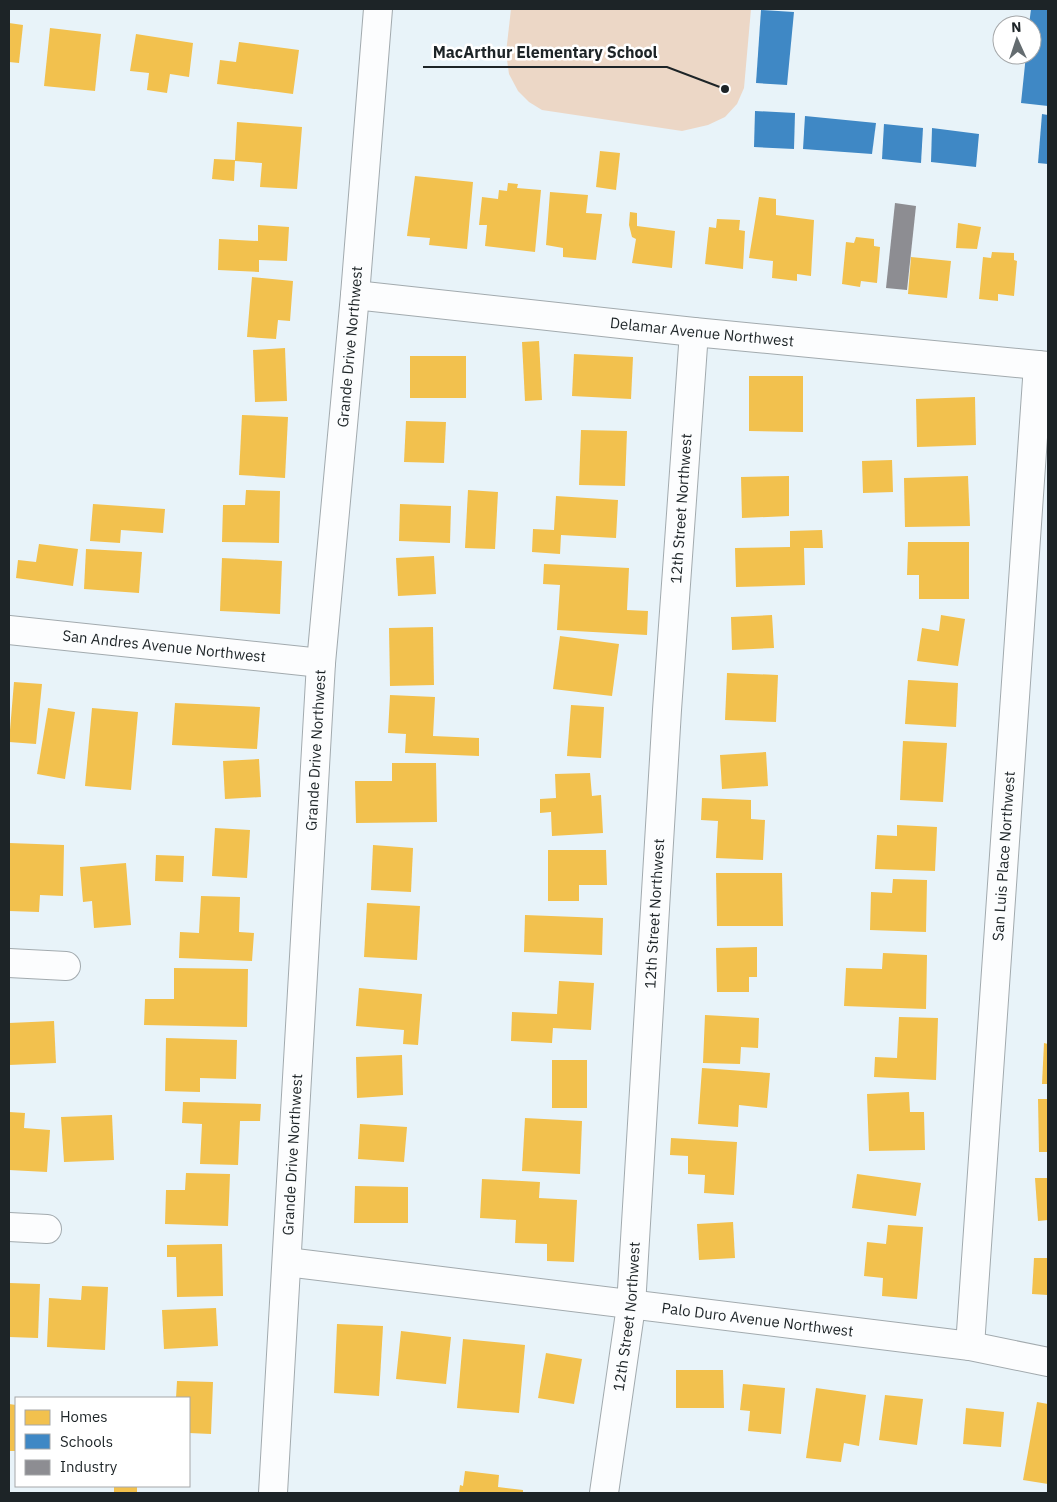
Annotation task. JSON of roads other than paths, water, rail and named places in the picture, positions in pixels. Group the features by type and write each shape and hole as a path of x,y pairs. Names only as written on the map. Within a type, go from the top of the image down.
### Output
{"street":[{"name":"Grande Drive Northwest","path":"273,1493 321,663 355,294 378,9"},
{"name":"Delamar Avenue Northwest","path":"355,294 694,332 1043,366"},
{"name":"12th Street Northwest","path":"604,1493 631,1306 667,710 694,332"},
{"name":"San Luis Place Northwest","path":"970,1346 1043,366"},
{"name":"San Andres Avenue Northwest","path":"9,630 321,663"},
{"path":"9,963 66,966"},
{"path":"9,1227 47,1229"},
{"name":"Palo Duro Avenue Northwest","path":"287,1262 631,1306 970,1346 1048,1362"}],"place":[{"name":"MacArthur Elementary School","path":"725,89"}]}
